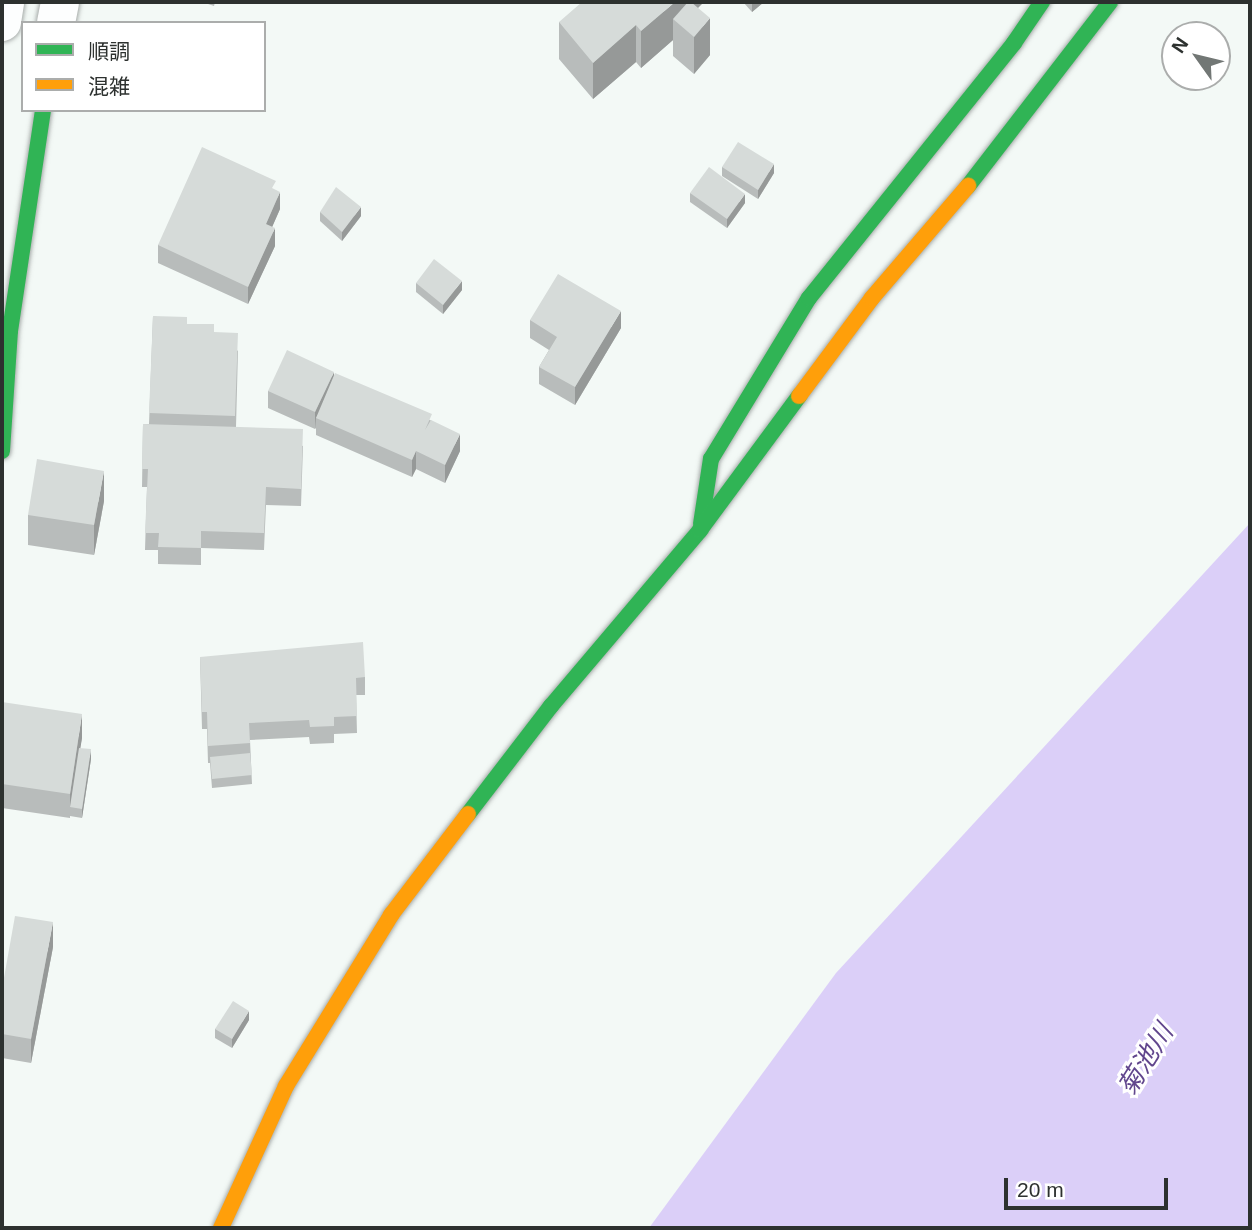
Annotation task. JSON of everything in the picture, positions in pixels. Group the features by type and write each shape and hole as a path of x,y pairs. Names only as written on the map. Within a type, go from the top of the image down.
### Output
{"street":[{"path":"2,22 5,2"},
{"path":"56,21 60,2"},
{"path":"700,530 710,459 809,298 1014,43 1041,2"},
{"path":"221,1228 286,1086 391,915 551,706 700,530 872,298 948,212 1110,2"},
{"path":"2,451 6,321 43,112"}],"water":[{"name":"菊池川","path":"1250,523 1250,1228 649,1228 836,973"}],"building":[{"path":"582,2 675,2 641,31 636,25 593,63 559,22"},
{"path":"688,2 710,18 694,37 673,19"},
{"path":"738,142 774,164 758,190 722,167"},
{"path":"202,147 276,181 272,188 280,192 266,224 275,228 248,287 158,245"},
{"path":"709,167 745,194 727,219 690,193"},
{"path":"336,187 361,207 342,232 320,212"},
{"path":"434,259 462,281 443,305 416,283"},
{"path":"558,274 621,311 575,387 539,367 557,337 530,320"},
{"path":"153,316 187,317 187,324 214,324 214,332 238,333 235,416 149,413"},
{"path":"287,350 334,372 315,412 268,391"},
{"path":"335,373 432,414 425,430 431,420 460,434 445,465 416,451 412,460 316,418"},
{"path":"143,424 303,429 301,489 266,487 264,533 201,531 201,548 158,547 159,533 145,533 148,469 142,469"},
{"path":"37,459 104,471 94,525 28,515"},
{"path":"363,642 365,677 356,678 357,716 334,717 334,726 310,727 309,720 249,723 250,743 208,746 207,712 202,712 200,657"},
{"path":"2,702 82,714 70,794 2,784"},
{"path":"79,748 91,749 82,809 70,807"},
{"path":"250,753 252,775 212,779 210,757"},
{"path":"15,916 53,922 31,1039 2,1034 2,989"},
{"path":"233,1001 249,1011 232,1039 215,1029"}],"traffic: fast":[{"path":"701,524 711,459 809,298 1014,43 1042,2"},
{"path":"968,186 1110,2"},
{"path":"2,451 10,331 43,112"},
{"path":"468,814 551,706 700,530 799,396"}],"traffic: slow":[{"path":"799,396 872,298 968,186"},
{"path":"221,1228 286,1086 391,915 468,814"}]}
